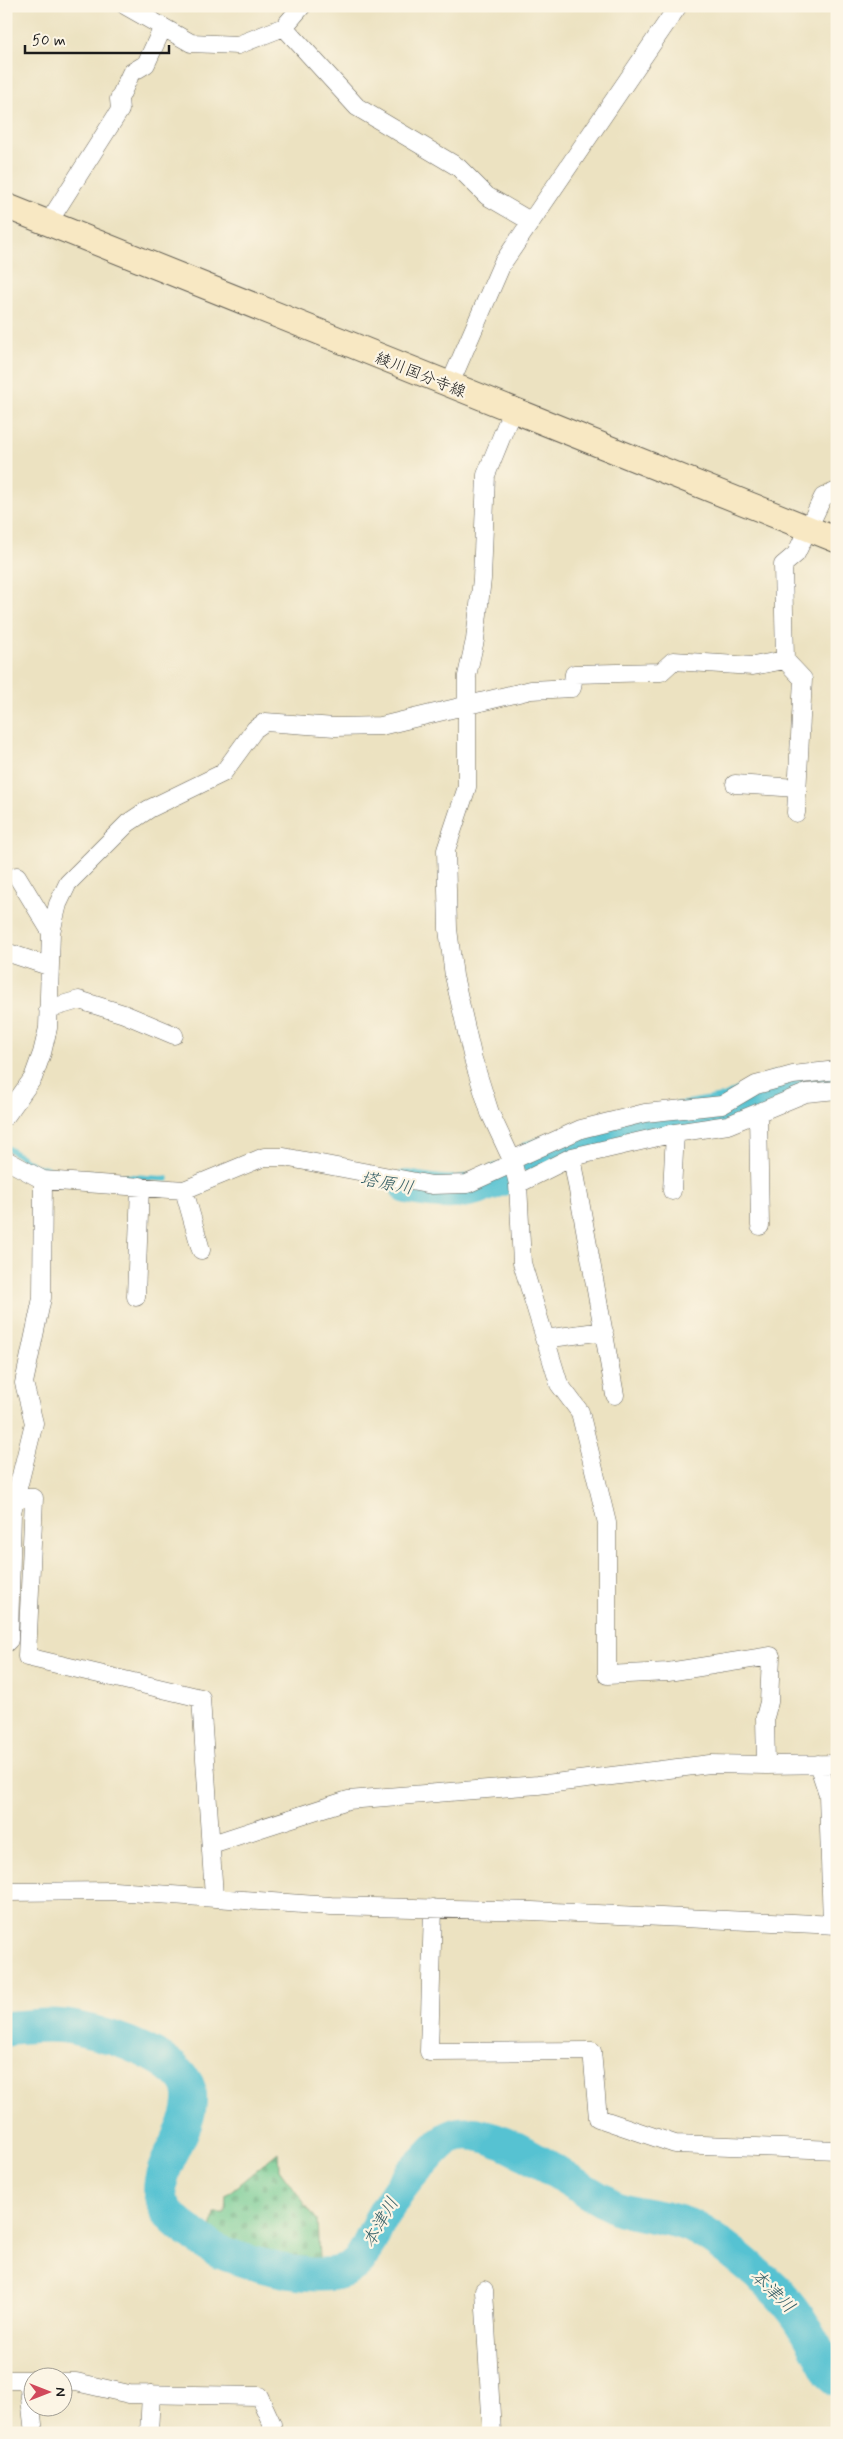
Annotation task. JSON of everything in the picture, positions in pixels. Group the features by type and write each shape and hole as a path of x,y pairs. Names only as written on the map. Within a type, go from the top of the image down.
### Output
{"main road":[{"name":"綾川国分寺線","path":"6,206 449,386 837,540"}],"street":[{"path":"126,6 191,43 238,45 284,27 302,6"},
{"path":"449,386 502,264 530,220 678,6"},
{"path":"48,223 120,110 119,99 131,73 146,64 163,27"},
{"path":"284,27 357,107 458,167 487,196 530,220"},
{"path":"512,411 486,475 482,579 475,640 467,676 467,787 446,850 448,929 454,976 472,1058 490,1113 512,1160 518,1184 522,1263 559,1384 580,1412 606,1523 607,1675 668,1672 771,1656 769,1702 765,1717 766,1765"},
{"path":"796,813 804,679 785,660 782,565 796,554 809,530 823,496 837,491"},
{"path":"6,1116 33,1078 42,1053 48,1028 48,966 51,951 51,932 58,904 68,883 128,823 149,809 223,773 255,729 266,722 335,728 381,726 531,690 572,688 574,674 660,672 673,661 753,666 785,660"},
{"path":"734,784 797,788"},
{"path":"17,876 51,932"},
{"path":"6,952 48,966"},
{"path":"48,1009 79,1000 124,1014 174,1035"},
{"path":"6,1160 43,1180 184,1190 264,1157 284,1157 432,1185 467,1184 509,1165 512,1160 582,1130 645,1113 722,1105 756,1086 793,1075 837,1070"},
{"path":"756,1086 774,1105"},
{"path":"518,1184 572,1157 676,1133 728,1125 806,1093 837,1090"},
{"path":"758,1114 760,1226"},
{"path":"672,1191 676,1133"},
{"path":"572,1157 616,1395"},
{"path":"6,1643 9,1640 11,1496 34,1423 24,1383 42,1298 43,1180"},
{"path":"136,1297 140,1186"},
{"path":"184,1190 198,1232 201,1250"},
{"path":"544,1339 604,1331"},
{"path":"11,1496 34,1498 27,1657 201,1698 214,1896"},
{"path":"212,1844 348,1800 538,1785 710,1764 837,1764"},
{"path":"6,1892 114,1891 214,1896 331,1906 433,1908 834,1925 828,1794 818,1764"},
{"path":"433,1908 429,2052 592,2051 598,2118 675,2144 837,2150"},
{"path":"484,2290 492,2433"},
{"path":"6,2380 22,2380"},
{"path":"72,2382 129,2394 259,2396 272,2424 272,2433"},
{"path":"149,2433 151,2394"},
{"path":"33,2416 34,2433"}],"green space":[{"path":"278,2152 279,2169 317,2220 319,2259 256,2251 211,2232 214,2213 225,2213 226,2195"}],"waterway":[{"name":"塔原川","path":"777,1088 837,1081"},
{"name":"塔原川","path":"533,1157 619,1129 729,1110 753,1098"},
{"name":"塔原川","path":"6,1147 35,1166 59,1172 167,1179"},
{"name":"塔原川","path":"407,1187 456,1192 479,1188 504,1178"},
{"name":"本津川","path":"6,2030 9,2028 62,2026 108,2037 126,2043 161,2060 186,2081 190,2094 188,2113 166,2165 161,2181 161,2198 169,2214 187,2230 216,2250 288,2272 328,2274 345,2271 360,2259 379,2222 405,2182 440,2145 450,2137 468,2133 489,2137 512,2146 601,2200 618,2208 687,2225 716,2241 778,2292 796,2313 830,2373 837,2379"}]}
